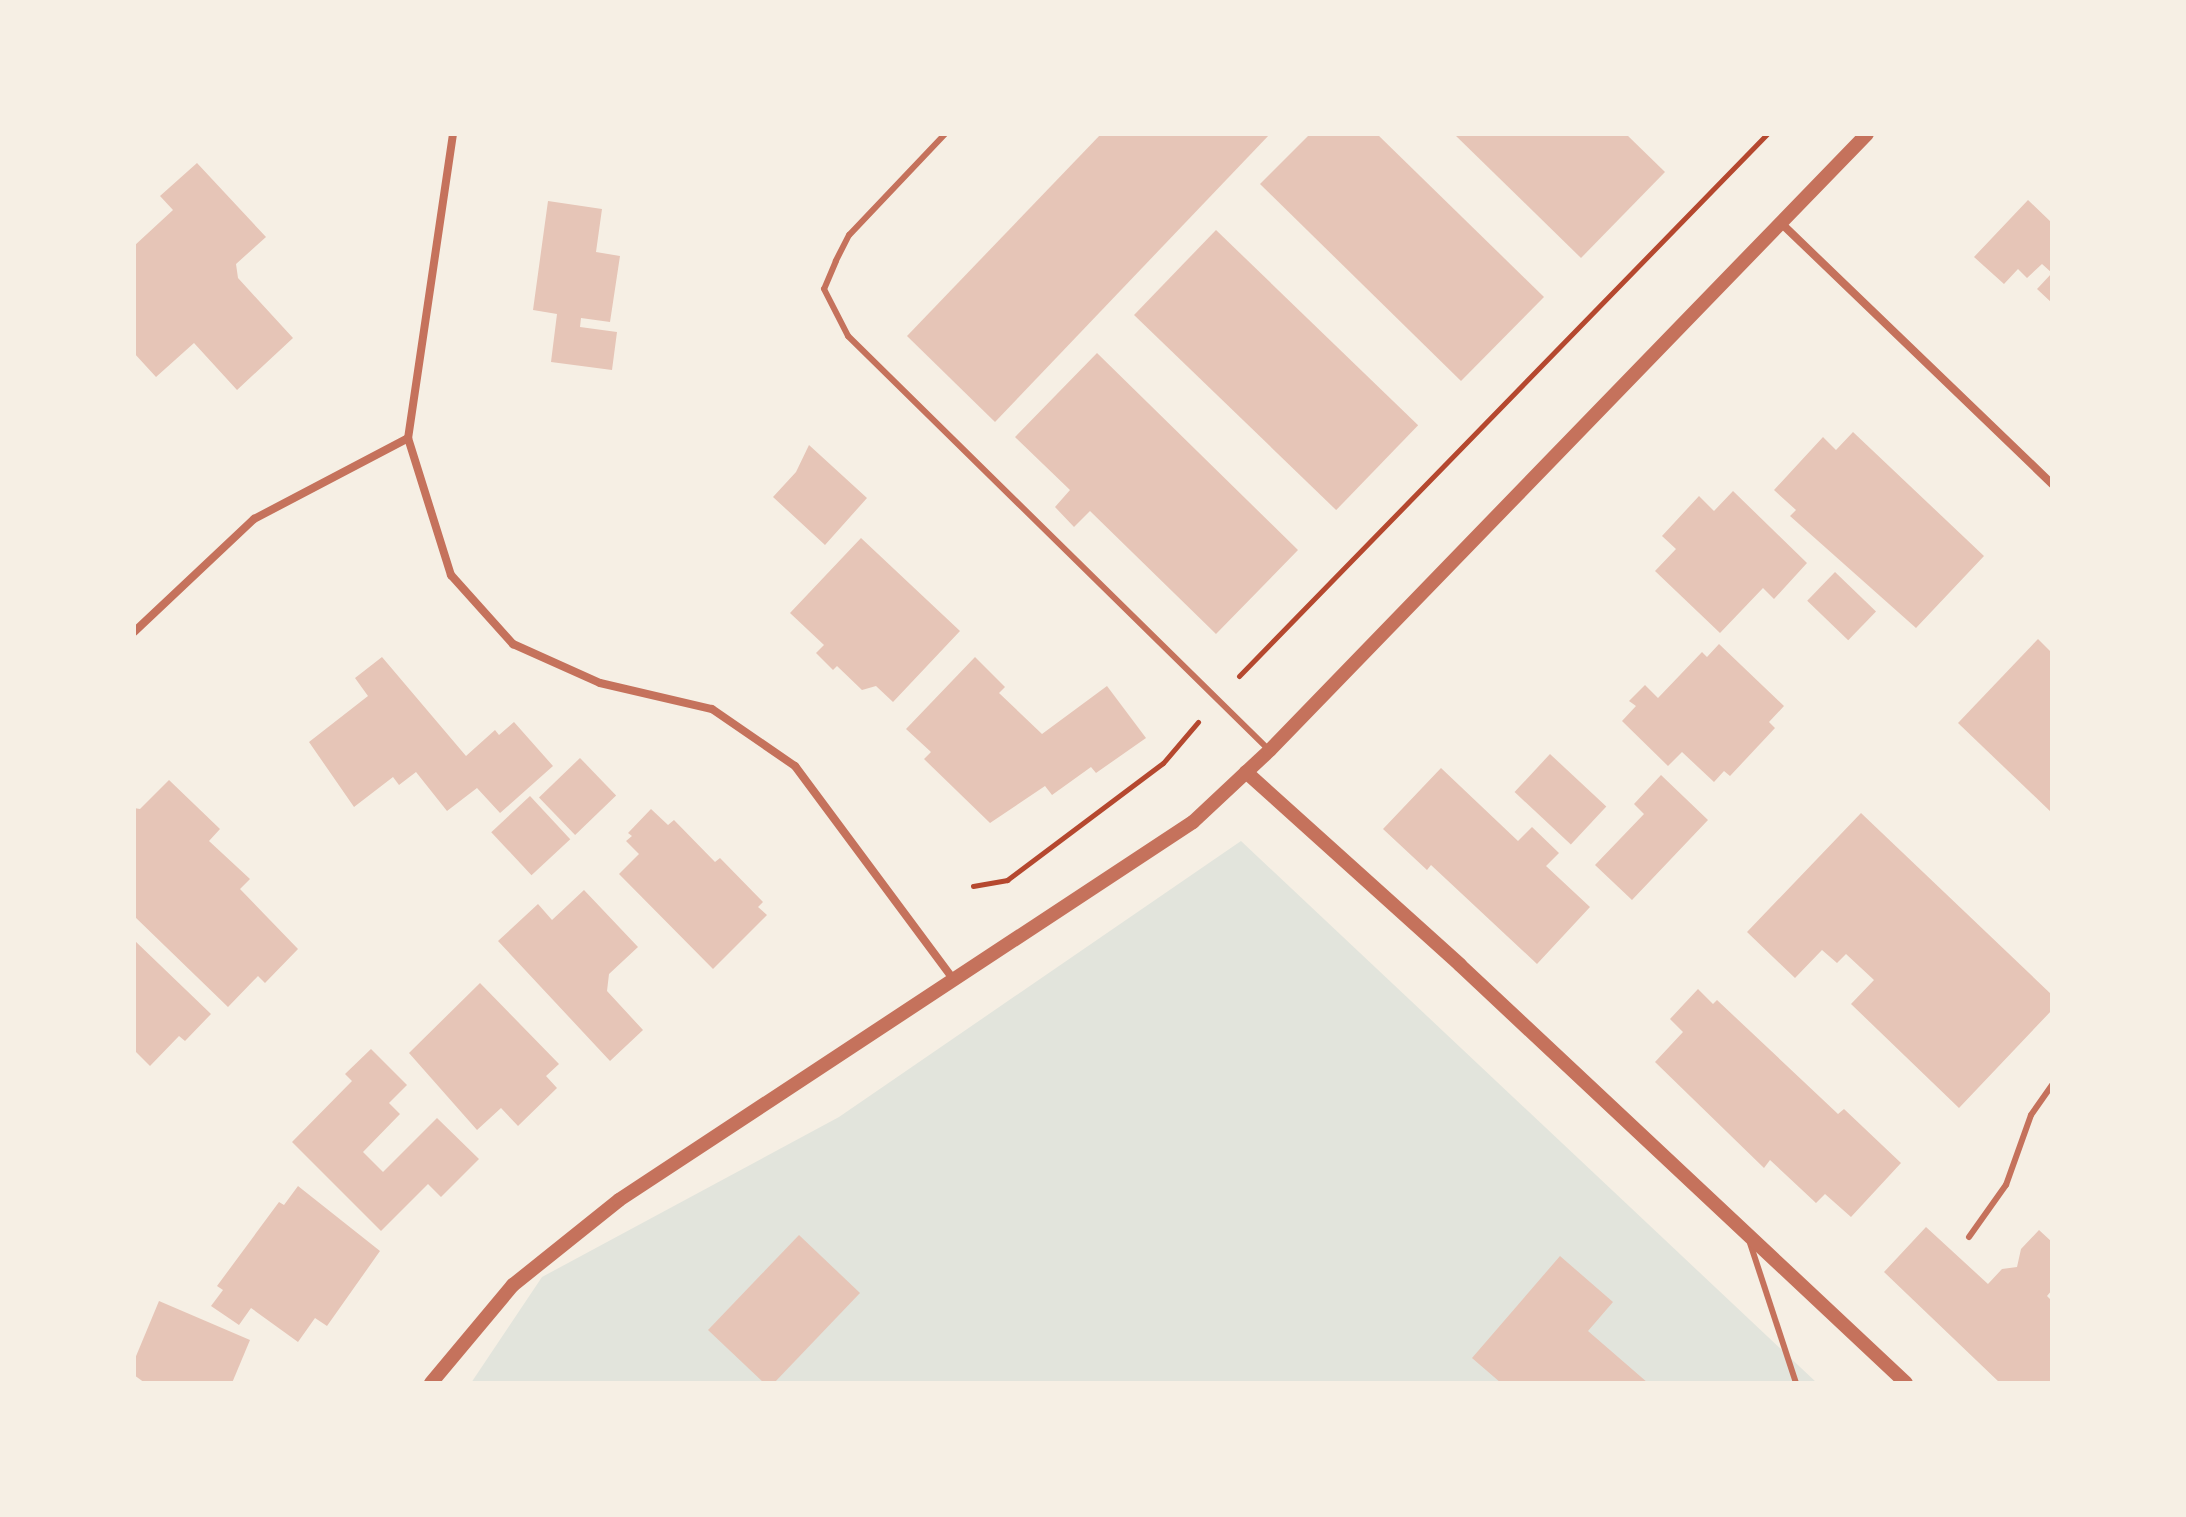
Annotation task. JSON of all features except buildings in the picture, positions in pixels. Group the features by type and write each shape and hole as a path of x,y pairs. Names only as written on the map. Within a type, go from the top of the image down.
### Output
{"street":[{"path":"453,134 408,438 451,575 513,644 600,683 712,709 795,766 954,981"},
{"path":"431,1383 513,1285 619,1200 1193,822 1270,750 1867,134"},
{"path":"1782,224 2052,484"},
{"path":"134,632 254,519 408,438"},
{"path":"1246,772 1747,1232 1906,1383"}],"lane":[{"path":"945,134 849,235 824,289 848,336 1270,750"},
{"path":"1969,1237 2006,1185 2031,1115 2052,1085"},
{"path":"1747,1232 1796,1383"}],"path":[{"path":"973,886 1007,880 1163,763 1218,700 1767,134"}],"shaded area":[{"path":"1241,841 1817,1383 471,1383 542,1277 839,1117"}]}
